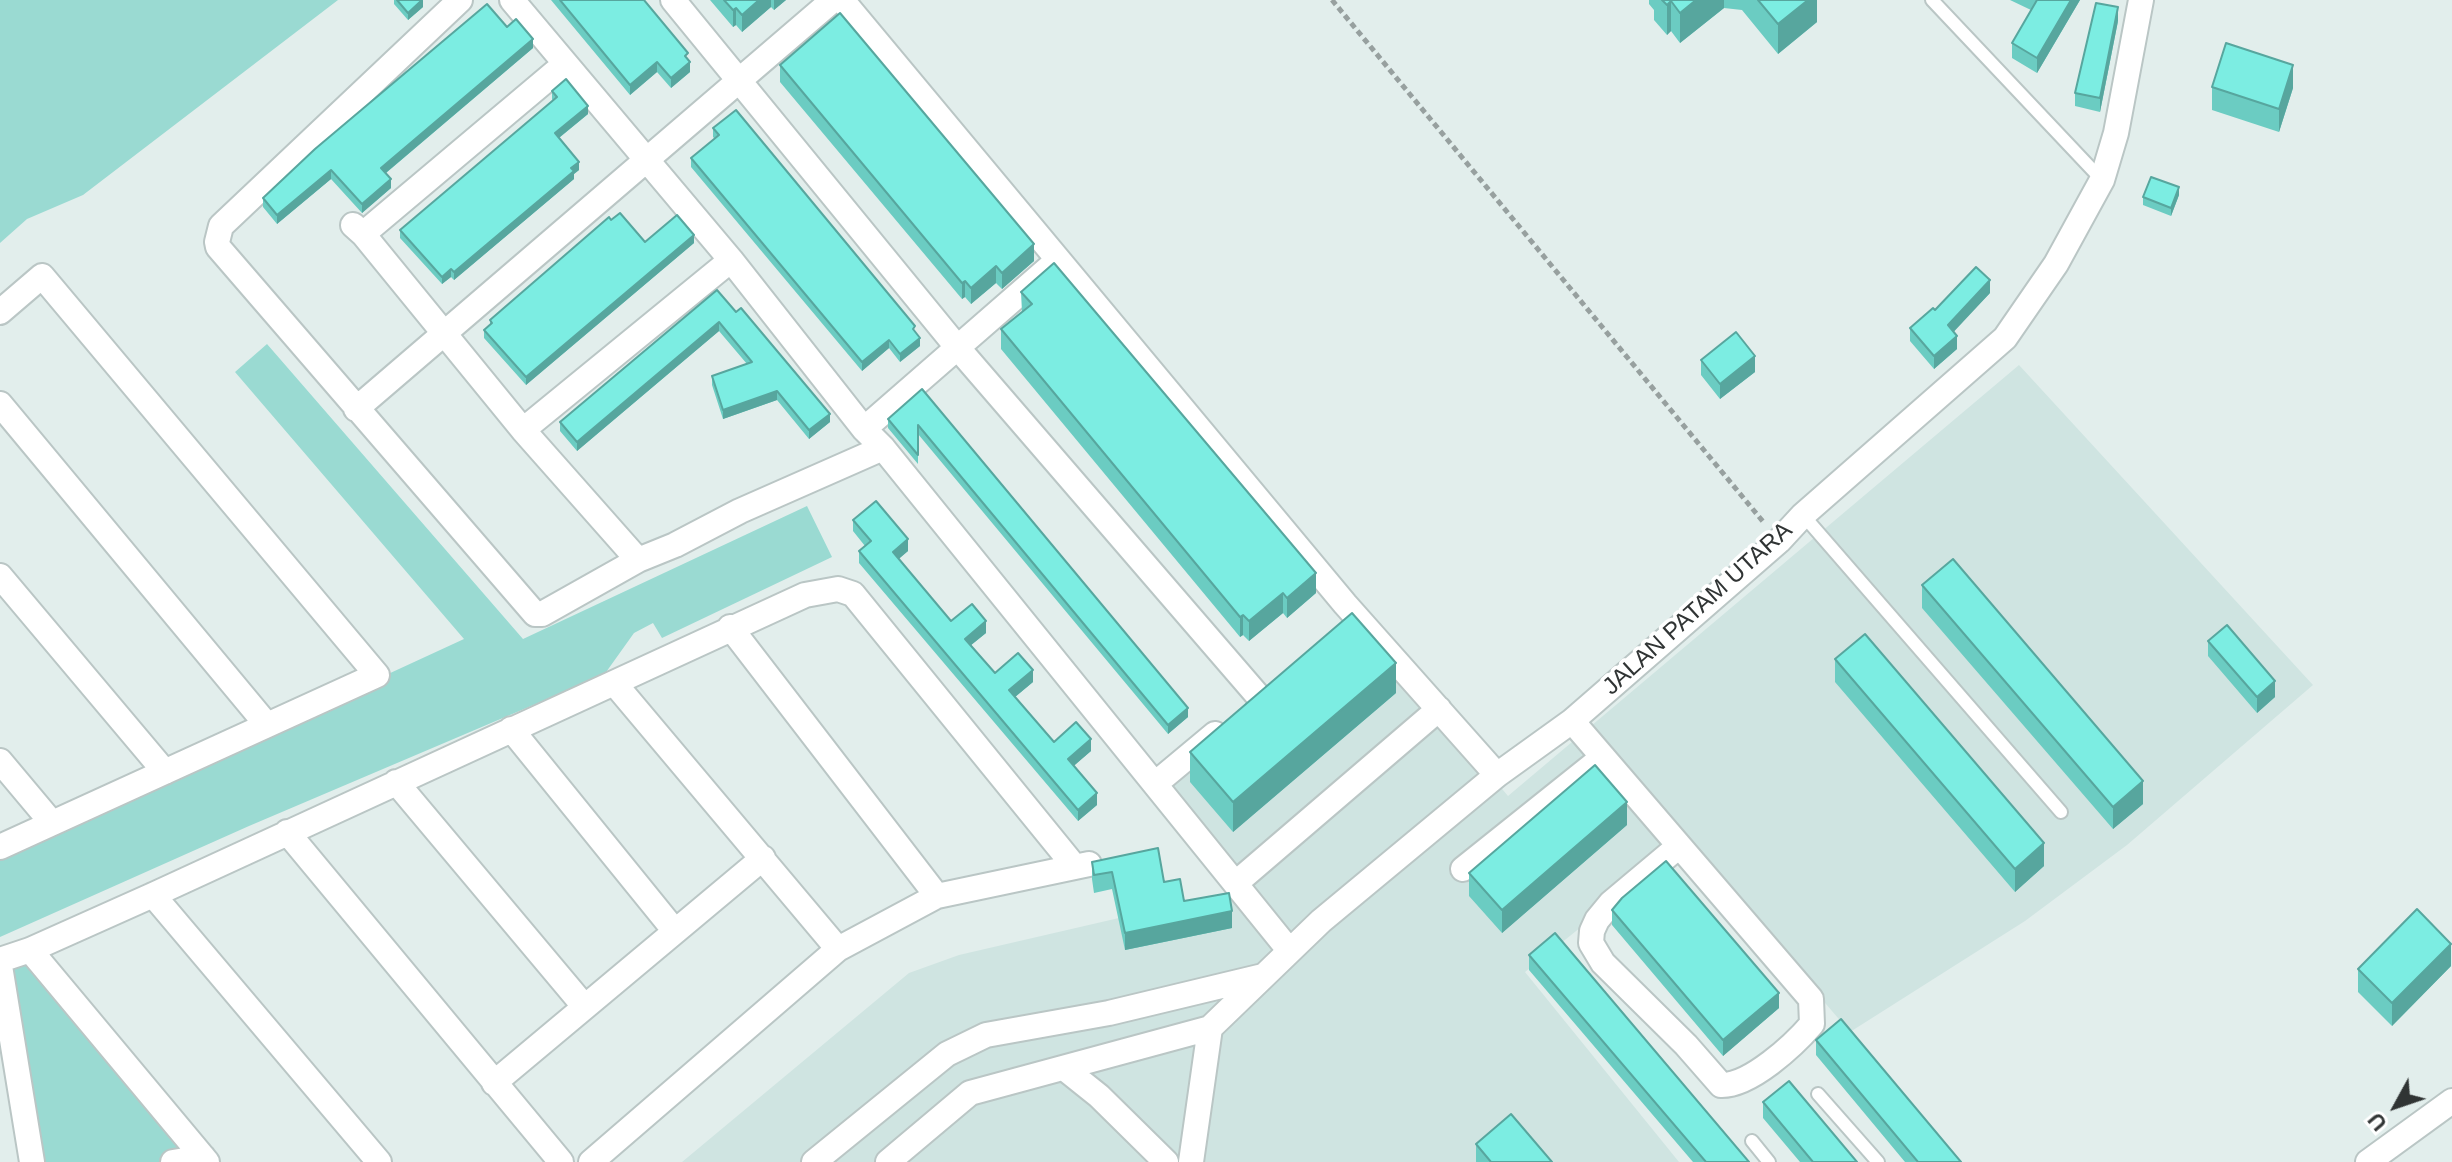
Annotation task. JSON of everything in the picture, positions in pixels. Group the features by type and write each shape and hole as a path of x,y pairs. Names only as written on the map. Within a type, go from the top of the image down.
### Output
{"street":[{"path":"460,0 221,226 217,242 221,252 535,614 542,614 638,560 675,545 740,511 883,448"},
{"path":"512,0 731,260 864,429 883,448 1289,950"},
{"path":"673,0 957,347 1259,697"},
{"path":"356,409 833,0"},
{"path":"842,0 1345,604 1497,775"},
{"name":"JALAN PATAM UTARA","path":"1210,1028 1321,921 1497,775 1572,721 2005,338 2056,264 2102,180 2116,133 2141,0"},
{"path":"565,64 358,230 523,430 638,560"},
{"path":"523,430 731,260"},
{"path":"864,429 1058,260"},
{"path":"0,312 42,276 377,675 0,847"},
{"path":"0,404 267,725"},
{"path":"0,576 165,772"},
{"path":"0,960 30,950 153,895 615,684 730,627 805,595 838,589 853,594 1075,867"},
{"path":"730,627 937,896"},
{"path":"1155,784 1279,682"},
{"path":"615,684 838,949"},
{"path":"1236,883 1439,709"},
{"path":"1572,721 1811,999 1812,1024 1805,1033 1756,1073 1730,1086 1721,1085 1686,1045 1603,963 1591,943 1597,920 1611,903 1679,846"},
{"path":"511,729 674,930"},
{"path":"1463,869 1603,757"},
{"path":"0,761 52,823"},
{"path":"396,782 584,1006"},
{"path":"287,832 494,1083 551,1159"},
{"path":"494,1083 763,858"},
{"path":"591,1162 838,949 937,896 1115,859"},
{"path":"153,895 379,1162"},
{"path":"30,950 205,1159"},
{"path":"0,966 32,1162"},
{"path":"814,1162 947,1054 986,1035 1109,1013 1266,976"},
{"path":"888,1162 970,1093 1210,1028 1191,1162"},
{"path":"1064,1068 1099,1096 1166,1162"},
{"path":"2368,1162 2452,1101"},
{"path":"173,1162 205,1159"}],"lane":[{"path":"1932,0 2102,180"},
{"path":"1803,515 2061,812"},
{"path":"1818,1094 1878,1162"},
{"path":"1752,1141 1769,1162"}],"path":[{"path":"1332,0 1779,541"}],"shaded area":[{"path":"0,0 338,0 83,195 27,219 0,243"},
{"path":"267,344 523,639 807,506 832,557 662,638 653,623 634,633 604,675 249,826 0,937 0,853 464,639 235,372"},
{"path":"2019,365 2313,685 2127,845 2025,921 1850,1032 1687,842 1525,972 1679,1162 682,1162 909,973 959,955 1240,890 1155,790 1359,619 1508,796"},
{"path":"30,950 203,1157 173,1162 32,1162 0,966"}],"building":[{"path":"397,0 422,0 408,13"},
{"path":"560,0 644,0 688,53 685,56 690,62 671,78 657,62 630,85"},
{"path":"724,0 759,0 742,15"},
{"path":"1662,0 1696,0 1680,13 1671,1 1667,5"},
{"path":"1758,0 1808,0 1778,24"},
{"path":"2037,0 2071,0 2037,58 2012,43"},
{"path":"2096,3 2118,7 2100,98 2075,93"},
{"path":"487,4 507,27 516,19 533,39 381,168 391,179 362,204 331,170 277,215 263,198 315,149"},
{"path":"840,13 1034,244 1002,273 996,266 971,288 965,281 962,283 780,65"},
{"path":"2226,43 2293,65 2279,109 2212,87"},
{"path":"566,79 588,106 555,133 579,162 571,168 574,171 454,272 451,269 442,277 400,230 557,97 552,91"},
{"path":"736,110 915,326 913,329 920,338 900,354 889,340 862,362 691,158 719,135 713,128"},
{"path":"2151,177 2179,187 2171,208 2143,197"},
{"path":"620,213 645,242 677,215 694,235 526,377 484,330 492,323 490,320 609,217 611,220"},
{"path":"1054,263 1316,573 1287,598 1283,593 1249,621 1243,615 1240,617 1001,329 1032,304 1021,292"},
{"path":"1976,267 1990,280 1948,325 1957,336 1934,356 1910,328 1933,308 1935,310"},
{"path":"717,290 736,312 741,308 830,414 809,430 777,391 723,410 712,376 752,362 719,322 577,442 560,422"},
{"path":"1736,332 1755,356 1720,384 1701,360"},
{"path":"922,389 1188,708 1168,725 918,425 918,455 888,419"},
{"path":"876,501 908,539 893,552 951,621 972,604 986,621 965,639 995,673 1018,653 1033,670 1009,690 1054,742 1076,722 1091,739 1068,759 1097,793 1078,810 859,551 871,541 853,520"},
{"path":"1953,559 2143,781 2113,807 1922,585"},
{"path":"1352,613 1396,663 1233,802 1190,752"},
{"path":"2227,625 2275,681 2257,697 2208,641"},
{"path":"1865,634 2044,843 2015,869 1835,659"},
{"path":"1595,765 1627,802 1502,910 1469,873"},
{"path":"1158,848 1164,882 1180,879 1184,901 1229,893 1232,911 1125,933 1112,872 1094,875 1092,862"},
{"path":"1666,861 1779,993 1723,1040 1612,910"},
{"path":"2417,909 2451,944 2392,1003 2358,969"},
{"path":"1555,933 1749,1162 1706,1162 1529,955"},
{"path":"1841,1019 1961,1162 1918,1162 1816,1040"},
{"path":"1789,1081 1857,1162 1813,1162 1763,1102"},
{"path":"1511,1114 1552,1162 1491,1162 1476,1144"}]}
